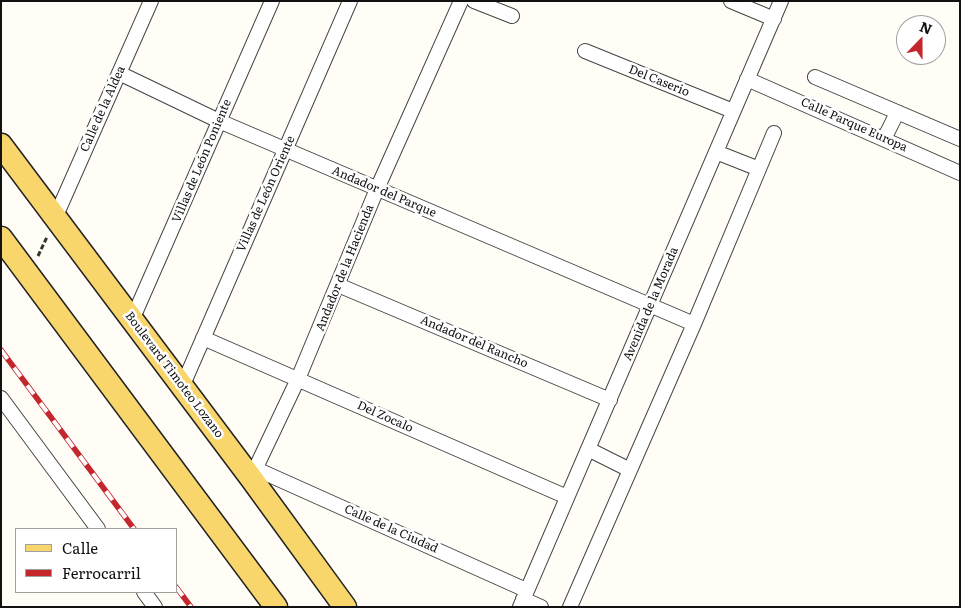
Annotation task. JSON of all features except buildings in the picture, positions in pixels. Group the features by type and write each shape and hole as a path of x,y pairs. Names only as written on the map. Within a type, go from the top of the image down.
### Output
{"main road":[{"name":"Boulevard Timoteo Lozano","path":"1,145 182,387 254,474 345,607"},
{"path":"1,238 276,607"}],"street":[{"name":"Calle de la Aldea","path":"55,218 151,1"},
{"name":"Villas de León Poniente","path":"132,320 272,1"},
{"name":"Villas de León Oriente","path":"182,387 350,1"},
{"name":"Andador de la Hacienda","path":"254,474 298,379 377,189 461,1"},
{"path":"474,1 512,16"},
{"path":"731,1 774,19"},
{"name":"Avenida de la Morada","path":"523,599 782,1"},
{"name":"Del Caserio","path":"586,51 733,111"},
{"name":"Andador del Parque","path":"119,73 219,121 694,324"},
{"path":"815,77 960,139"},
{"name":"Calle Parque Europa","path":"748,79 960,173"},
{"path":"884,139 897,112"},
{"path":"570,607 694,324 774,133"},
{"path":"716,152 759,169"},
{"name":"Andador del Rancho","path":"338,285 610,400"},
{"name":"Del Zocalo","path":"203,338 567,497"},
{"path":"1,398 97,528"},
{"path":"588,449 630,470"},
{"name":"Calle de la Ciudad","path":"254,474 541,607"},
{"path":"145,593 155,607"}],"path":[{"path":"30,276 55,218"}],"railway":[{"path":"1,350 133,528"},
{"path":"178,590 191,607"}]}
